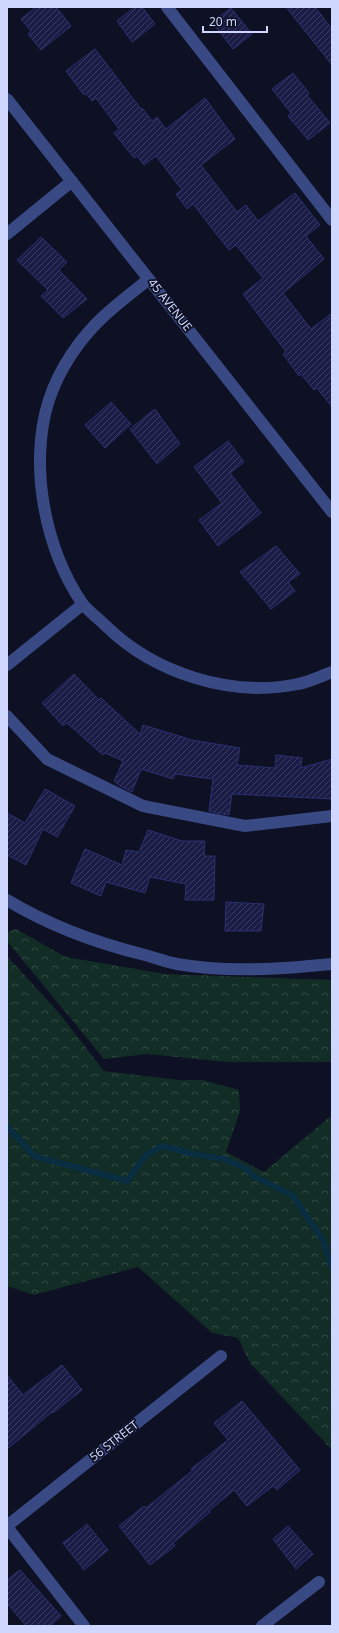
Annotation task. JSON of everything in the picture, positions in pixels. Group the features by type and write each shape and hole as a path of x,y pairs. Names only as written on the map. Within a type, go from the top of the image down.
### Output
{"street":[{"path":"167,7 332,220"},
{"name":"45 AVENUE","path":"7,99 332,512"},
{"path":"7,234 72,180"},
{"path":"150,279 104,316 73,353 57,381 49,400 43,421 40,485 46,519 55,550 70,583 83,604 114,634 144,656 176,672 207,681 239,686 269,687 298,684 332,672"},
{"path":"7,664 83,604"},
{"path":"7,716 47,759 143,806 245,826 332,816"},
{"path":"7,900 26,912 95,941 177,964 278,969 332,964"},
{"name":"56 STREET","path":"7,1526 221,1356"},
{"path":"7,1526 84,1626"},
{"path":"262,1626 319,1582"}],"green space":[{"path":"16,929 66,957 165,974 332,980 332,1062 227,1062 147,1054 104,1059 7,941 7,932"},
{"path":"7,956 60,1014 104,1071 179,1080 203,1080 239,1090 240,1111 226,1152 264,1172 332,1115 332,1450 250,1363 238,1338 212,1333 138,1267 34,1295 7,1286"}],"building":[{"path":"36,7 56,7 71,26 41,50 28,34 31,31 21,19"},
{"path":"135,7 142,7 155,24 132,42 117,21"},
{"path":"286,7 315,7 332,29 332,65"},
{"path":"231,8 252,34 233,49 212,22"},
{"path":"95,49 141,109 142,108 152,121 157,117 166,129 205,98 235,139 201,165 237,212 246,205 258,221 295,193 320,225 306,236 324,259 283,293 311,329 332,313 332,407 317,388 314,390 301,374 299,376 283,354 286,352 243,294 263,278 236,245 229,250 193,204 187,209 176,194 182,190 156,156 144,165 137,156 134,158 114,133 119,129 96,98 92,101 86,93 84,95 66,71"},
{"path":"293,73 309,93 307,95 330,123 308,140 288,116 291,113 272,89"},
{"path":"41,237 67,262 59,270 87,299 63,318 41,296 48,290 17,260"},
{"path":"111,402 131,424 105,448 85,425"},
{"path":"155,409 180,444 157,464 130,429"},
{"path":"228,441 244,462 230,473 261,513 218,546 199,520 222,503 194,467"},
{"path":"276,546 300,574 288,582 295,591 271,609 240,572"},
{"path":"74,674 99,700 101,698 140,734 143,725 192,740 240,748 237,765 275,768 276,755 302,758 301,768 332,759 332,799 232,794 229,815 216,813 209,811 213,779 175,774 173,779 141,769 132,792 114,781 123,761 105,753 103,755 67,723 63,726 42,703"},
{"path":"45,789 75,806 57,837 43,829 26,865 7,855 7,813 25,823"},
{"path":"148,830 182,841 205,841 204,856 215,856 214,900 185,900 186,884 150,877 145,893 106,882 101,896 71,883 85,849 122,865 126,850 139,852"},
{"path":"226,902 264,904 261,931 225,931"},
{"path":"62,1365 82,1390 53,1413 52,1412 7,1449 7,1375 23,1395"},
{"path":"242,1401 300,1470 277,1490 273,1486 247,1506 234,1490 173,1543 175,1546 150,1565 119,1526 144,1506 146,1508 193,1470 191,1469 228,1440 214,1423"},
{"path":"87,1524 108,1550 84,1570 63,1543"},
{"path":"288,1526 313,1554 296,1569 273,1539"},
{"path":"20,1570 61,1616 50,1626 26,1626 7,1603 7,1580"}],"waterway":[{"path":"7,1126 34,1156 127,1181 146,1155 162,1146 193,1154 224,1159 245,1168 255,1177 292,1195 323,1240 332,1268"}]}
